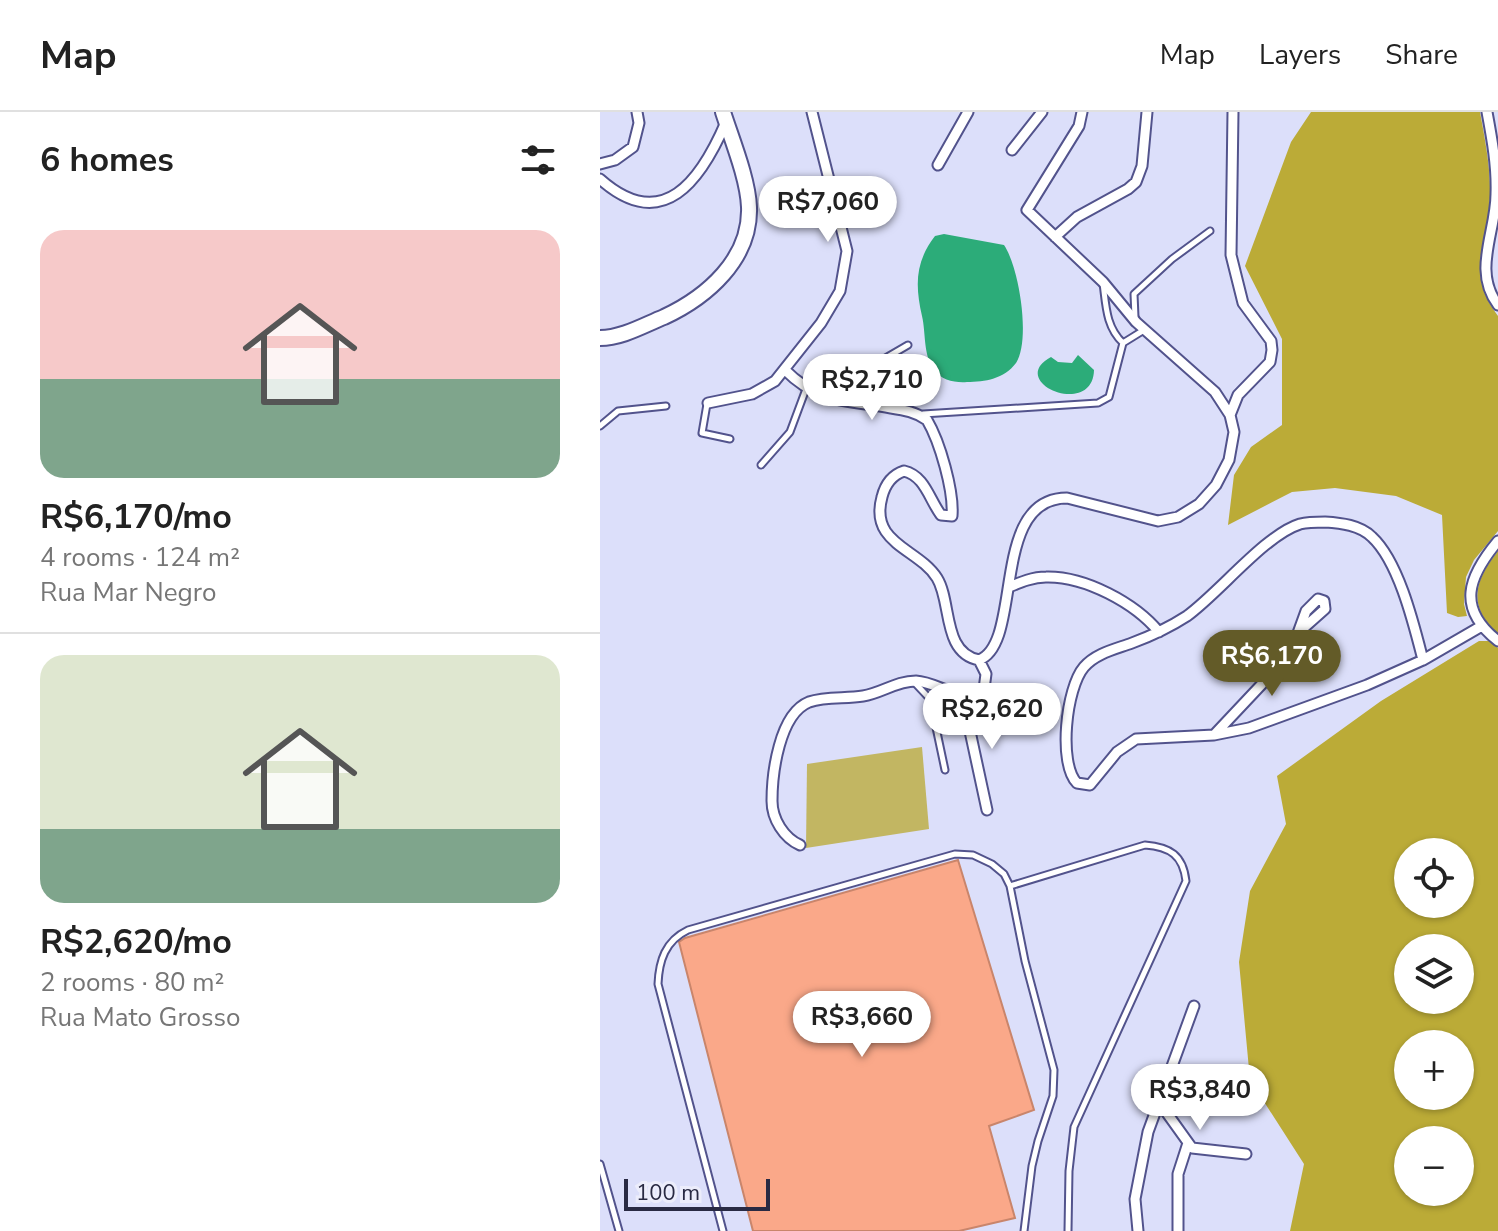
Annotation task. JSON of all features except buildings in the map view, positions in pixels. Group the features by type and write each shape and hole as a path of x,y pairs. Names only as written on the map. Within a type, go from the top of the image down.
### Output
{"main road":[{"path":"600,338 629,332 675,312 709,289 728,269 740,248 747,227 749,206 725,117"}],"street":[{"path":"600,164 615,160 633,147 639,123 637,112"},
{"path":"708,403 764,389 785,370 833,306 845,269 847,251 812,112"},
{"path":"938,165 968,112"},
{"path":"1012,150 1042,112"},
{"path":"979,660 991,651 1009,587 1019,535 1027,519 1054,498 1079,500 1158,521 1178,517 1199,504 1216,485 1229,460 1234,432 1230,415 1215,392 1136,322 1103,282 1027,210 1079,126 1082,112"},
{"path":"1055,237 1077,217 1136,182 1142,166 1147,112"},
{"path":"1230,415 1238,395 1270,362 1272,350 1271,341 1243,303 1231,255 1233,112"},
{"path":"1487,112 1496,196 1484,263 1486,281 1498,305"},
{"path":"600,179 626,197 642,202 658,203 674,197 689,185 715,148 725,117"},
{"path":"785,370 806,389 821,396 920,415 932,428 952,505 952,516 941,515 921,480 913,473 904,471 889,480 883,493 880,518 884,531 892,540 930,568 937,577 953,635 967,656 979,660 986,674 984,689 979,694 968,696 914,681 868,695 807,703 798,710 778,747 772,805 787,837 800,845"},
{"path":"1423,660 1409,607 1388,561 1372,537 1356,527 1341,523 1304,523 1278,535 1191,613 1159,632 1096,657 1085,666 1075,680 1069,698 1070,769 1073,778 1085,786 1090,785 1117,752 1136,739 1214,735 1249,728 1367,685 1423,660 1480,627"},
{"path":"1498,541 1479,564 1473,579 1470,603 1480,627 1498,641"},
{"path":"1009,587 1047,576 1068,580 1131,605 1159,632"},
{"path":"1214,735 1262,684 1298,633 1322,612"},
{"path":"968,696 968,722 987,810"},
{"path":"1138,1231 1135,1199 1148,1132 1194,1006"},
{"path":"1159,1102 1192,1148 1246,1154"},
{"path":"1178,1231 1178,1174 1188,1143"}],"lane":[{"path":"1136,322 1134,294 1172,259 1210,231"},
{"path":"1103,282 1106,315 1114,334 1123,343"},
{"path":"920,415 1098,403 1109,397 1123,343 1145,330"},
{"path":"761,465 790,432 806,389 821,380 865,370 908,345"},
{"path":"708,403 702,433 730,439"},
{"path":"600,426 618,411 666,406"},
{"path":"914,681 930,699 945,770"},
{"path":"1010,886 1145,845 1160,846 1173,853 1184,865 1186,881 1074,1127 1069,1171 1068,1231"},
{"path":"723,1231 658,984 659,967 668,944 688,930 955,854 973,855 992,864 1004,874 1010,886 1018,931 1054,1070 1053,1096 1032,1166 1024,1231"},
{"path":"600,1164 619,1231"}],"path":[{"path":"749,206 830,184"}],"shaded area":[{"path":"1311,112 1480,112 1490,198 1480,272 1488,301 1498,316 1498,531 1474,560 1466,577 1464,604 1467,616 1447,613 1442,515 1396,496 1335,488 1292,492 1228,525 1234,475 1251,447 1282,425 1282,339 1245,266 1291,142"},
{"path":"944,234 1004,245 1014,269 1021,304 1023,338 1016,363 1006,373 994,378 958,382 940,376 930,364 918,294 918,274 928,246 935,236"},
{"path":"1078,355 1094,370 1090,385 1080,392 1068,394 1044,385 1038,376 1040,367 1051,357 1058,362 1072,363"},
{"path":"1498,551 1498,634 1482,613 1477,593 1484,573"},
{"path":"1479,641 1490,641 1498,648 1498,1231 1290,1231 1304,1164 1250,1080 1239,962 1250,891 1286,824 1277,776 1381,701"},
{"path":"922,747 929,829 806,848 807,764"}]}
